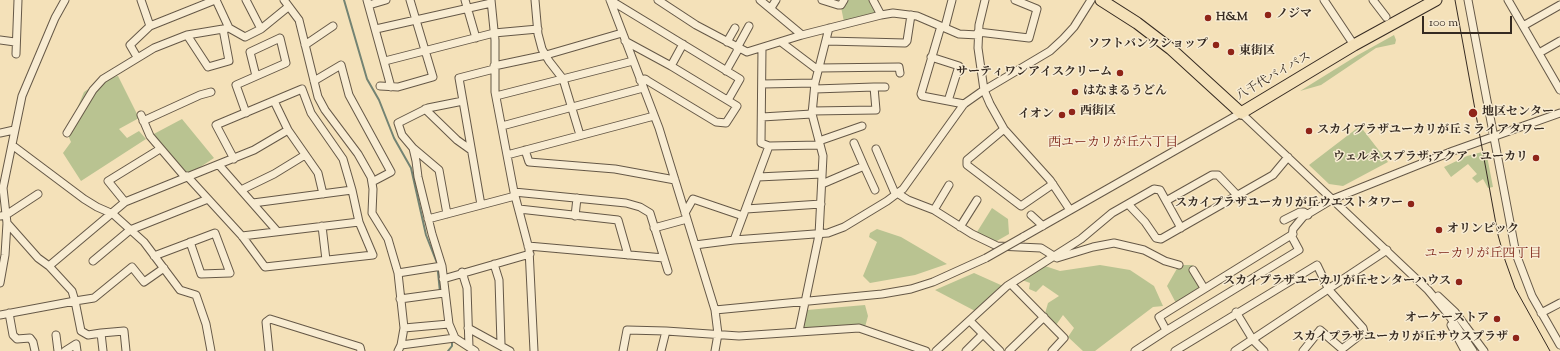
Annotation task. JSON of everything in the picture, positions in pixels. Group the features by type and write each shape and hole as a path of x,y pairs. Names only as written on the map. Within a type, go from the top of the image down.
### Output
{"highway":[{"name":"八千代バイパス","path":"1101,0 1137,23 1171,49 1241,113 1354,45 1436,0"}],"street":[{"path":"16,54 15,42 18,0"},
{"path":"64,0 54,18 23,93 1,189 3,216 7,223 38,258 49,266 72,291 81,331 88,335 124,331 126,351"},
{"path":"141,0 150,26"},
{"path":"137,57 130,45 150,26 215,0 226,28 229,61 208,67 187,35"},
{"path":"246,0 261,29"},
{"path":"284,0 299,20 318,97 325,110 358,154 371,177 372,213 388,240 398,273 404,328 400,348 455,338"},
{"path":"386,0 368,2 391,86"},
{"path":"380,86 398,87 432,77 410,0"},
{"path":"465,0 476,38"},
{"path":"535,0 538,29 546,56 563,79 580,135"},
{"path":"610,0 654,116 715,310 718,334 715,351"},
{"path":"610,0 740,79 728,100"},
{"path":"658,0 727,42 747,52 802,35 881,15 896,13 922,18 959,34 978,33 1029,38 1037,9 1015,0"},
{"path":"760,0 802,35"},
{"path":"771,8 776,0"},
{"path":"822,0 841,5 844,0"},
{"path":"873,0 881,15"},
{"path":"952,0 931,57 921,94 922,96 964,104"},
{"path":"985,0 978,33 978,60 984,90 994,113 1004,129 1053,184 1070,210"},
{"path":"695,245 734,240 819,235 844,227 898,194 964,104 984,90 1038,58 1059,43 1081,17 1091,0"},
{"path":"1324,0 1354,45"},
{"path":"1373,0 1386,16"},
{"path":"1468,0 1516,254 1525,282 1560,345"},
{"path":"1508,0 1539,53 1558,80 1560,90"},
{"path":"376,29 491,1 494,33 496,96 515,194 530,254 534,351"},
{"path":"1524,26 1560,4"},
{"path":"67,133 92,90 103,79 137,57 187,35 226,28 244,37 261,29 288,7"},
{"path":"827,41 904,43 907,41 911,16"},
{"path":"305,45 333,26"},
{"path":"726,71 749,26"},
{"path":"727,42 735,28"},
{"path":"799,331 819,235 823,156 812,113 815,86 829,28"},
{"path":"385,61 426,52 494,33 538,29"},
{"path":"481,205 459,78 494,67 546,56 622,33"},
{"path":"246,113 236,85 286,63 280,38 250,52 256,76"},
{"path":"0,40 15,42"},
{"path":"625,41 671,66 737,106 726,123 716,122 645,79 640,80"},
{"path":"1539,53 1560,41"},
{"path":"781,42 819,69 899,67 900,73"},
{"path":"671,66 683,44"},
{"path":"762,48 761,143 770,146 819,143 862,126"},
{"path":"931,57 959,66 948,101"},
{"path":"496,96 633,61"},
{"path":"314,81 341,65 349,95 391,172 372,182"},
{"path":"762,84 886,87"},
{"path":"762,116 876,110 874,87"},
{"path":"502,126 643,88"},
{"path":"211,92 142,118 150,136 160,149 242,236 265,267 373,254 359,222 348,170 343,158 311,114 302,89 216,125 234,159"},
{"path":"274,101 288,130 318,173 323,194"},
{"path":"447,214 439,170 413,148 402,135 398,123 425,109 463,101"},
{"path":"425,109 457,140 471,150"},
{"path":"715,310 882,294 911,289 933,282 986,258 1241,113 1428,290 1441,304 1473,351"},
{"path":"1135,351 1166,330 1299,250 1292,237 1294,229 1303,217 1333,199 1493,137 1560,113"},
{"path":"507,155 654,116"},
{"path":"1004,129 967,160 967,165 1020,206 1053,184"},
{"path":"0,133 14,130"},
{"path":"49,266 113,214 125,202 234,159 254,150 288,130"},
{"path":"854,143 875,190"},
{"path":"12,145 84,199 113,214 144,242 180,290 196,295 206,324 211,351"},
{"path":"734,240 770,146"},
{"path":"413,148 428,219 442,266 449,324 455,338 472,349"},
{"path":"125,202 108,181 160,149"},
{"path":"876,149 894,191 908,200 934,210 960,227 997,246 1041,248 1057,258 1093,247 1114,243 1144,250 1165,261 1179,265"},
{"path":"525,150 529,162 615,169 675,180"},
{"path":"241,190 274,174 305,154"},
{"path":"1128,204 1145,222 1156,238 1161,239 1273,175 1288,157"},
{"path":"0,160 8,158"},
{"path":"219,165 277,231"},
{"path":"822,184 864,166"},
{"path":"758,177 822,174"},
{"path":"1166,201 1212,175 1218,175 1237,195"},
{"path":"934,210 949,185"},
{"path":"936,351 1011,284 1081,239 1112,213 1154,189 1160,190 1181,228"},
{"path":"253,203 352,190"},
{"path":"3,216 38,194"},
{"path":"428,219 515,194 626,203 640,207 650,213 668,270"},
{"path":"575,216 577,198"},
{"path":"93,261 130,230 208,199"},
{"path":"654,228 686,216 693,199 745,212 821,204"},
{"path":"960,227 977,200"},
{"path":"519,209 618,220 628,255"},
{"path":"1284,220 1300,212 1304,212 1308,215"},
{"path":"1030,215 1043,226"},
{"path":"242,236 359,222"},
{"path":"0,283 3,241 7,223"},
{"path":"322,226 326,260"},
{"path":"154,256 215,232 230,273 200,274 190,242"},
{"path":"1166,330 1159,317 1293,234"},
{"path":"528,246 664,258"},
{"path":"1235,351 1329,290 1387,250"},
{"path":"443,279 462,272 530,254"},
{"path":"494,264 499,280 501,344"},
{"path":"1175,351 1236,312 1314,265 1317,265 1329,290 1363,328 1364,332 1342,349 1320,330 1303,351"},
{"path":"398,273 442,266"},
{"path":"0,315 94,298 132,267 144,282 164,268"},
{"path":"1193,270 1204,288"},
{"path":"462,272 467,288 468,328 472,349"},
{"path":"1011,284 1064,338 1052,351"},
{"path":"1428,290 1441,298 1455,312 1484,351"},
{"path":"400,299 444,292"},
{"path":"1541,313 1560,303"},
{"path":"1441,304 1465,351"},
{"path":"1236,312 1252,340 1264,351"},
{"path":"9,313 13,336 17,339 30,338 33,342 35,351"},
{"path":"1009,351 1044,316"},
{"path":"269,351 266,322 270,319 360,347 362,351"},
{"path":"970,321 1000,351"},
{"path":"404,328 449,324"},
{"path":"468,328 501,344 510,351"},
{"path":"623,351 627,330 740,336 859,328 926,351"},
{"path":"662,351 666,331"},
{"path":"65,351 76,347 82,339 84,333"},
{"path":"101,333 103,351"},
{"path":"966,351 983,334"},
{"path":"56,335 58,351"}],"green space":[{"path":"847,0 870,0 877,14 844,22 841,7"},
{"path":"1394,35 1396,40 1395,44 1376,48 1321,85 1300,91 1358,55"},
{"path":"118,76 139,118 119,129 127,138 139,131 146,139 81,181 63,153 71,142 67,133 84,92 103,79"},
{"path":"182,119 214,158 185,177 150,136"},
{"path":"1360,126 1388,162 1343,186 1329,184 1309,165"},
{"path":"1486,151 1493,187 1488,188 1483,179 1477,183 1472,178 1477,174 1468,164 1451,177 1444,167 1467,156"},
{"path":"992,208 1008,219 1009,234 995,242 977,232"},
{"path":"877,229 901,237 947,264 915,275 870,283 863,276 877,242 869,237 870,233"},
{"path":"1042,265 1060,271 1100,265 1130,270 1154,286 1163,306 1153,307 1095,351 1083,351 1068,337 1074,328 1063,315 1054,328 1044,317 1048,303 1059,296 1043,285 1036,292 1029,289 1030,283 1022,280"},
{"path":"1179,265 1192,265 1204,288 1177,305 1167,286"},
{"path":"974,273 1003,286 977,312 935,290"},
{"path":"865,305 868,316 865,327 802,328 805,311 807,310"}],"waterway":[{"path":"344,0 367,79 379,100 394,138 411,168 426,235 437,263 440,292"},
{"path":"448,351 452,346 452,340"}],"tram line":[{"path":"1455,0 1498,235 1515,288 1550,351"}],"place":[{"name":"ノジマ","path":"1268,15"},
{"name":"H&M","path":"1208,18"},
{"name":"ソフトバンクショップ","path":"1216,45"},
{"name":"東街区","path":"1231,52"},
{"name":"サーティワンアイスクリーム","path":"1120,73"},
{"name":"はなまるうどん","path":"1075,92"},
{"name":"西街区","path":"1072,112"},
{"name":"地区センター","path":"1473,113"},
{"name":"イオン","path":"1062,115"},
{"name":"スカイプラザユーカリが丘ミライアタワー","path":"1309,131"},
{"name":"ウェルネスプラザ;アクア・ユーカリ","path":"1536,158"},
{"name":"スカイプラザユーカリが丘ウエストタワー","path":"1411,204"},
{"name":"オリンピック","path":"1439,230"},
{"name":"スカイプラザユーカリが丘センターハウス","path":"1459,282"},
{"name":"オーケーストア","path":"1497,319"},
{"name":"スカイプラザユーカリが丘サウスプラザ","path":"1516,338"}],"district":[{"name":"西ユーカリが丘六丁目","path":"1113,144"},
{"name":"ユーカリが丘四丁目","path":"1483,255"}]}
